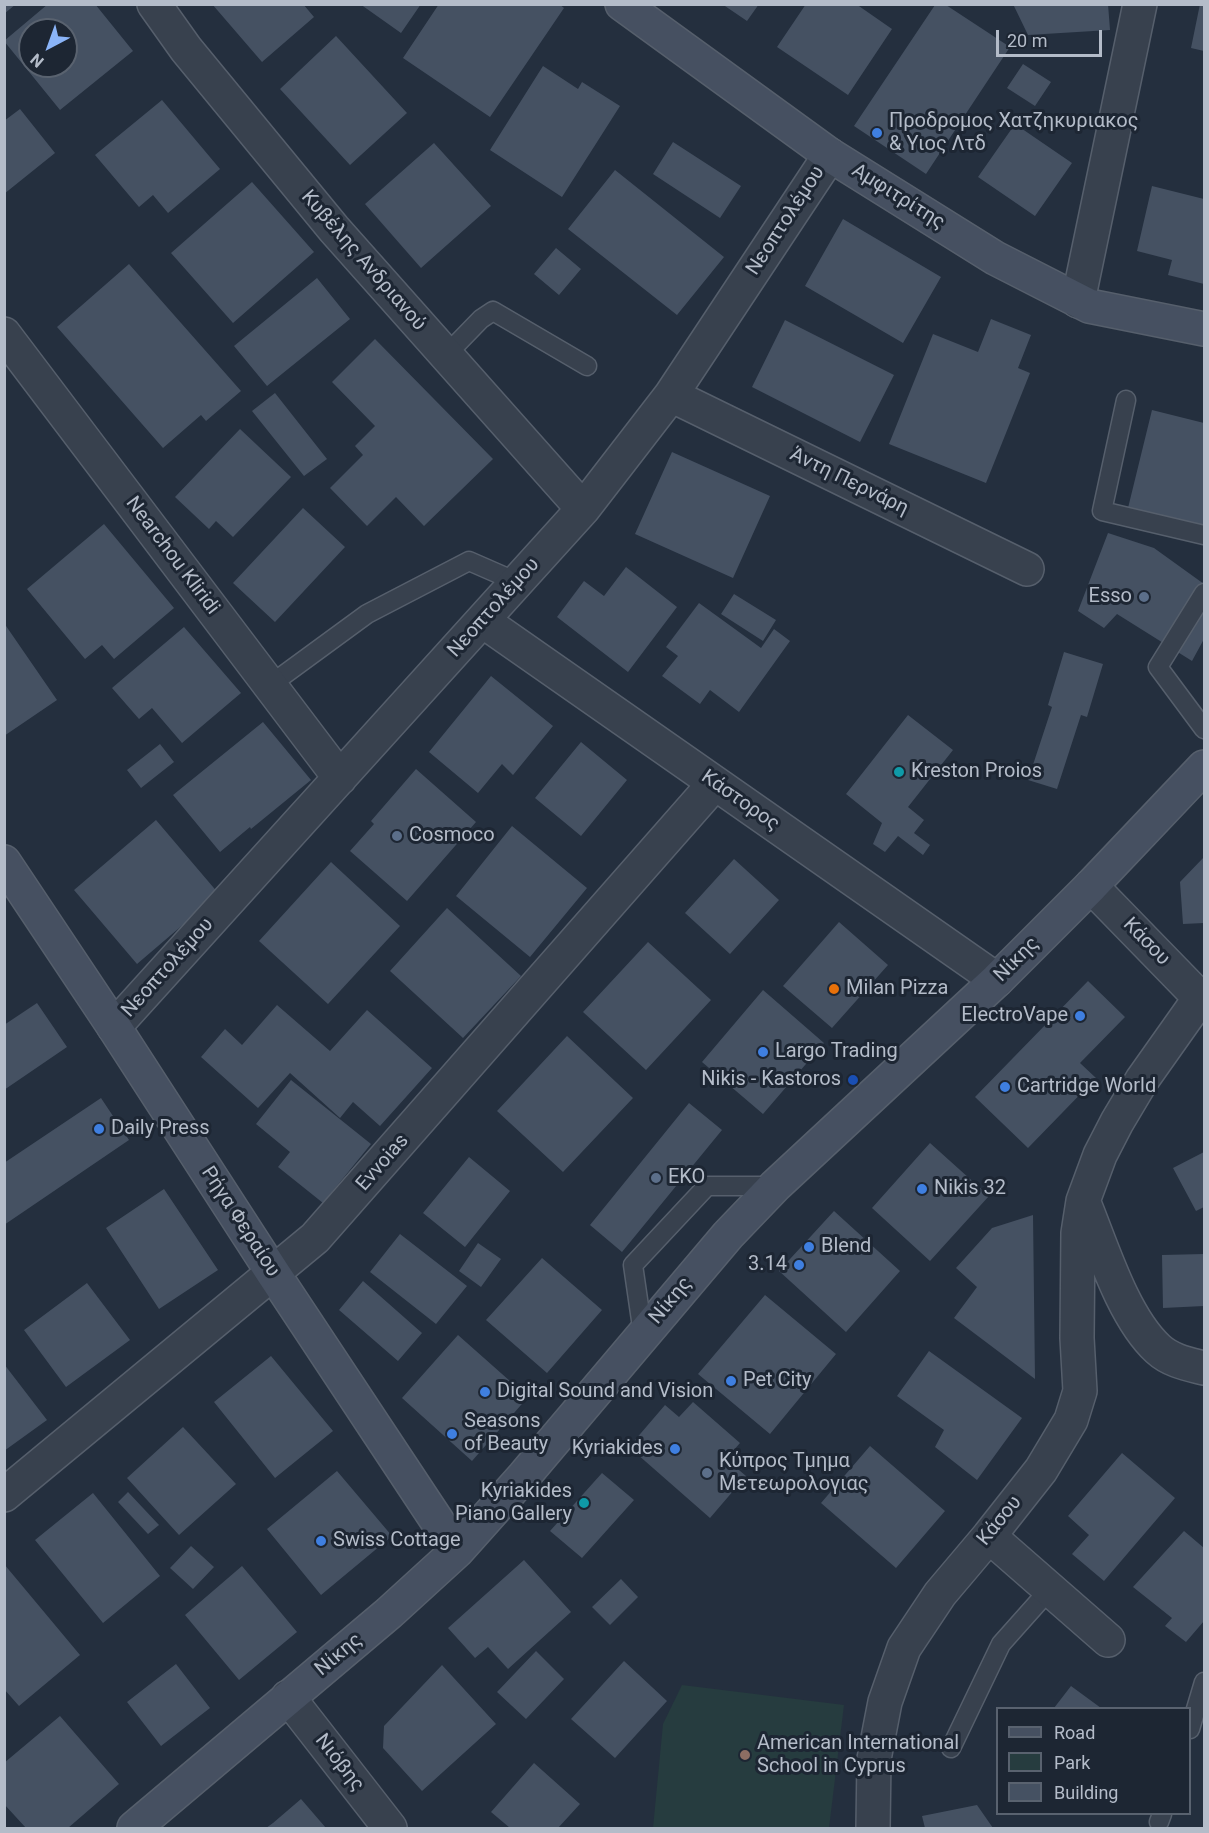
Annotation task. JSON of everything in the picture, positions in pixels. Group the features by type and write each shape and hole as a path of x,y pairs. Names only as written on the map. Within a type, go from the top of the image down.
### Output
{"main road":[{"name":"Αμφιτρίτης","path":"622,4 830,155 995,258 1089,306 1204,329"},
{"name":"Νίκης","path":"134,1828 389,1613 457,1551 524,1476 728,1235 775,1186 997,980 1091,886 1204,767"},
{"name":"Ρήγα Φεραίου","path":"4,861 457,1551"}],"street":[{"name":"Κυβέλης Ανδριανού","path":"154,4 186,49 320,212 583,509"},
{"path":"1078,301 1140,4"},
{"name":"Νεοπτολέμου","path":"114,1027 583,509 671,395 830,155"},
{"name":"Nearchou Kliridi","path":"4,334 340,778"},
{"name":"Άντη Περνάρη","path":"671,395 1027,569"},
{"name":"Κάστορος","path":"483,621 997,980"},
{"name":"Evvoias","path":"4,1495 315,1238 333,1220 715,783"},
{"name":"Κάσου","path":"873,1828 874,1759 885,1702 904,1647 940,1594 1041,1470 1071,1420 1080,1391 1077,1338 1078,1233 1083,1201 1100,1155 1117,1122 1142,1080 1202,997 1091,886"},
{"path":"1083,1201 1136,1324 1159,1350 1179,1362 1204,1368"},
{"path":"989,1536 1108,1640"},
{"name":"Νιόβης","path":"288,1697 390,1828"}],"lane":[{"path":"446,355 493,310 587,366"},
{"path":"1126,400 1102,511 1204,536"},
{"path":"270,685 367,614 469,561 517,582"},
{"path":"1204,593 1158,667 1204,729"},
{"path":"643,1334 633,1266 707,1186 775,1186"},
{"path":"951,1748 1001,1644 1050,1589"},
{"path":"1191,1726 1204,1682"}],"green space":[{"name":"American International School in Cyprus","path":"682,1685 844,1705 829,1828 653,1828 663,1724"}],"building":[{"path":"4,4 16,4 4,14"},
{"path":"48,4 95,4 133,51 60,110 34,78 78,78 78,18 31,18"},
{"path":"212,4 303,4 314,17 262,62"},
{"path":"360,4 421,4 401,33"},
{"path":"439,4 559,4 564,8 490,117 403,58"},
{"path":"722,4 759,4 747,21"},
{"path":"806,4 856,4 892,29 848,95 777,47"},
{"path":"1013,4 1108,4 1110,30 1028,35"},
{"path":"1200,4 1204,4 1204,51 1191,48"},
{"path":"935,5 946,5 1010,47 926,174 854,126"},
{"path":"18,29 18,58 4,41"},
{"path":"336,36 407,113 350,165 280,89"},
{"path":"1023,64 1051,82 1035,106 1007,88"},
{"path":"543,66 578,89 582,82 620,106 562,197 490,150"},
{"path":"162,100 220,169 168,213 153,195 139,207 95,155"},
{"path":"20,109 55,153 4,194 4,121"},
{"path":"1015,124 1072,163 1035,216 978,177"},
{"path":"673,142 741,186 720,218 653,174"},
{"path":"434,143 491,206 421,268 365,204"},
{"path":"615,170 724,257 677,315 568,229"},
{"path":"252,182 314,252 233,323 171,253"},
{"path":"1152,186 1204,199 1204,284 1168,275 1172,260 1137,251"},
{"path":"843,219 941,277 903,343 805,286"},
{"path":"556,248 581,269 559,295 534,274"},
{"path":"129,264 241,391 206,421 201,415 163,448 57,327"},
{"path":"317,278 350,319 267,386 234,346"},
{"path":"991,319 1031,335 1018,368 1030,373 986,483 889,444 933,334 978,352"},
{"path":"785,320 894,375 860,442 752,387"},
{"path":"375,339 493,459 424,526 396,497 367,526 330,488 363,455 355,446 375,426 332,382"},
{"path":"275,393 327,459 304,476 252,411"},
{"path":"1152,410 1204,423 1204,528 1128,508"},
{"path":"240,429 291,477 233,537 216,521 209,529 175,497"},
{"path":"672,452 770,496 733,578 635,534"},
{"path":"303,508 345,547 275,622 233,583"},
{"path":"104,524 174,608 114,659 102,645 85,659 27,589"},
{"name":"Esso","path":"1108,533 1154,548 1204,584 1204,639 1192,661 1117,614 1104,628 1078,611"},
{"path":"626,567 677,607 628,672 557,617 584,581 604,596"},
{"path":"734,594 776,620 763,641 721,614"},
{"path":"699,603 761,648 774,629 790,641 739,712 710,690 700,704 662,676 678,656 666,647"},
{"path":"4,623 57,700 4,736"},
{"path":"184,627 241,693 182,743 152,708 139,719 112,688"},
{"path":"1064,652 1103,664 1087,717 1081,715 1057,789 1028,780 1052,707 1048,705"},
{"path":"491,676 553,726 513,775 502,764 478,793 429,752"},
{"name":"Kreston Proios","path":"908,715 953,750 908,807 924,820 914,833 930,845 923,855 898,836 885,852 873,844 882,823 846,794"},
{"path":"263,722 311,780 220,852 173,795"},
{"path":"581,742 627,780 581,836 535,798"},
{"path":"160,744 174,762 141,788 127,770"},
{"path":"416,769 476,822 407,901 350,851 374,824 371,821"},
{"path":"156,820 219,894 137,964 74,890"},
{"path":"512,826 587,888 530,957 456,896"},
{"path":"1204,857 1204,923 1183,924 1180,882"},
{"path":"734,859 779,900 730,954 685,913"},
{"path":"331,862 400,926 328,1004 259,941"},
{"path":"447,908 521,976 463,1038 390,971"},
{"path":"839,922 888,965 832,1028 783,986"},
{"path":"648,942 711,1000 646,1070 583,1012"},
{"path":"1088,981 1125,1017 1080,1063 1096,1078 1028,1148 975,1097"},
{"name":"Largo Trading","path":"763,990 824,1043 763,1114 702,1062"},
{"path":"37,1003 67,1047 4,1090 4,1025"},
{"path":"277,1005 330,1051 367,1010 432,1068 380,1126 353,1102 340,1118 290,1073 258,1108 201,1057 225,1029 242,1045"},
{"path":"567,1036 633,1098 563,1172 497,1111"},
{"path":"291,1080 371,1144 323,1203 278,1167 290,1152 256,1124"},
{"path":"101,1098 129,1140 4,1225 4,1163"},
{"name":"EKO","path":"689,1103 722,1130 622,1252 590,1225"},
{"path":"930,1143 989,1196 930,1261 872,1208"},
{"path":"1204,1152 1204,1207 1196,1211 1173,1168"},
{"path":"469,1157 510,1191 465,1247 423,1213"},
{"path":"164,1189 218,1270 159,1309 106,1228"},
{"path":"834,1211 900,1271 846,1332 779,1271"},
{"path":"1033,1215 1035,1379 954,1318 977,1287 956,1268 992,1228"},
{"path":"400,1234 467,1286 436,1324 370,1272"},
{"path":"478,1243 501,1259 481,1287 459,1271"},
{"path":"1204,1254 1204,1306 1163,1308 1162,1255"},
{"path":"542,1258 602,1310 547,1373 486,1320"},
{"path":"363,1281 422,1333 398,1361 339,1310"},
{"path":"87,1283 130,1340 66,1387 24,1330"},
{"path":"765,1295 836,1354 770,1434 698,1374"},
{"path":"458,1335 528,1397 472,1461 402,1398"},
{"path":"929,1351 1022,1418 977,1480 935,1447 944,1430 897,1396"},
{"path":"271,1356 333,1431 275,1478 214,1402"},
{"path":"4,1364 47,1420 4,1451"},
{"path":"693,1402 740,1443 726,1459 746,1476 710,1518 629,1447 665,1405 679,1417"},
{"path":"183,1427 236,1484 179,1535 127,1478"},
{"path":"870,1446 945,1511 896,1568 821,1503"},
{"path":"1122,1453 1175,1498 1104,1581 1072,1554 1089,1535 1068,1516"},
{"path":"337,1471 392,1536 321,1595 267,1529"},
{"path":"602,1473 634,1500 582,1558 550,1531"},
{"path":"128,1492 159,1525 148,1534 118,1502"},
{"path":"93,1493 160,1576 103,1623 35,1540"},
{"path":"1184,1531 1204,1548 1204,1621 1186,1642 1165,1626 1172,1618 1133,1587"},
{"path":"191,1546 214,1567 193,1589 170,1568"},
{"path":"524,1560 571,1612 508,1669 488,1647 475,1658 448,1628"},
{"path":"4,1564 80,1655 19,1706 4,1689"},
{"path":"242,1566 297,1632 239,1680 185,1615"},
{"path":"621,1579 638,1597 610,1625 592,1607"},
{"path":"536,1651 564,1679 526,1719 497,1692"},
{"path":"624,1661 667,1701 615,1758 571,1719"},
{"path":"176,1664 210,1708 161,1746 127,1702"},
{"path":"442,1665 496,1724 422,1791 383,1748 384,1726"},
{"path":"1071,1686 1100,1707 1055,1707"},
{"path":"60,1716 119,1784 68,1828 26,1828 4,1804 4,1763"},
{"path":"534,1763 580,1804 558,1828 510,1828 491,1812"},
{"path":"301,1799 326,1828 266,1828 273,1823"},
{"path":"977,1805 993,1828 925,1828 922,1816"}],"place":[{"name":"Προδρομος Χατζηκυριακος & Υιος Λτδ","path":"877,133"},
{"name":"Esso","path":"1144,597"},
{"name":"Kreston Proios","path":"899,772"},
{"name":"Cosmoco","path":"397,836"},
{"name":"Milan Pizza","path":"834,989"},
{"name":"ElectroVape","path":"1080,1016"},
{"name":"Largo Trading","path":"763,1052"},
{"name":"Nikis - Kastoros","path":"853,1080"},
{"name":"Cartridge World","path":"1005,1087"},
{"name":"Daily Press","path":"99,1129"},
{"name":"EKO","path":"656,1178"},
{"name":"Nikis 32","path":"922,1189"},
{"name":"Blend","path":"809,1247"},
{"name":"3.14","path":"799,1265"},
{"name":"Pet City","path":"731,1381"},
{"name":"Digital Sound and Vision","path":"485,1392"},
{"name":"Seasons of Beauty","path":"452,1434"},
{"name":"Kyriakides","path":"675,1449"},
{"name":"Κύπρος Τμημα Μετεωρολογιας","path":"707,1473"},
{"name":"Kyriakides Piano Gallery","path":"584,1503"},
{"name":"Swiss Cottage","path":"321,1541"},
{"name":"American International School in Cyprus","path":"745,1755"}]}
